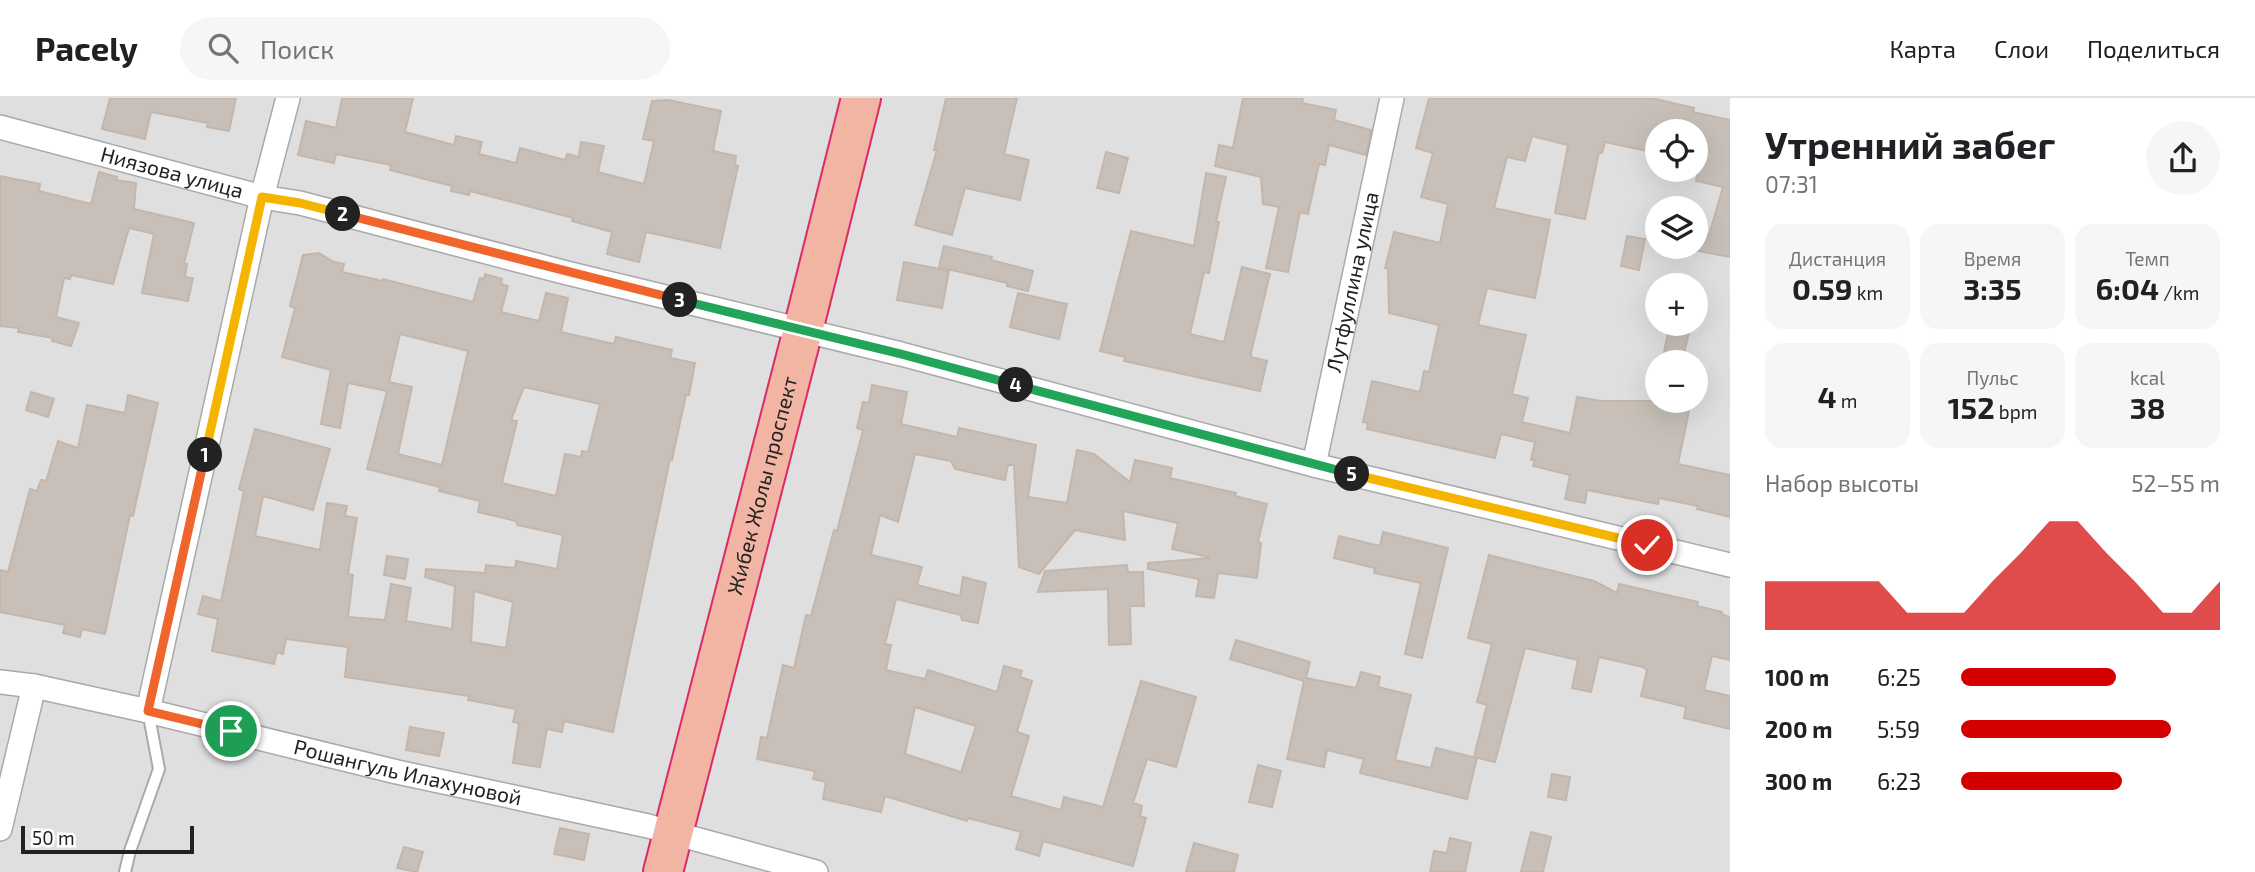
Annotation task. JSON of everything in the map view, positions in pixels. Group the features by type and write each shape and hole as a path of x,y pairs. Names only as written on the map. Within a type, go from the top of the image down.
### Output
{"highway":[{"name":"Жибек Жолы проспект","path":"663,872 861,98"}],"street":[{"path":"148,711 262,197 288,98"},
{"name":"Лутфуллина улица","path":"1314,465 1392,98"},
{"name":"Ниязова улица","path":"0,127 262,197 300,203 567,273 928,361 1314,465 1730,565"},
{"name":"Рошангуль Илахуновой","path":"0,682 34,686 148,711 397,772 648,826 816,872"},
{"path":"0,829 34,686"}],"lane":[{"path":"125,872 159,769 148,711"}],"shaded area":[{"path":"0,98 1730,98 1730,872 0,872"}],"building":[{"path":"110,98 236,98 229,131 207,127 208,123 151,112 145,139 102,129"},
{"path":"342,98 413,98 405,132 454,145 456,136 482,142 479,154 516,163 520,148 565,160 567,154 579,157 581,142 604,146 598,172 644,184 654,141 643,139 652,101 668,100 721,111 713,151 736,156 735,165 738,166 720,248 646,232 639,262 607,254 612,232 572,221 573,218 470,191 469,195 451,191 452,186 390,170 391,165 336,154 334,163 298,155 306,121 336,128"},
{"path":"946,98 1017,98 1004,154 1029,160 1020,200 965,188 952,235 915,225 937,150 934,150"},
{"path":"1243,98 1303,98 1302,103 1336,110 1334,120 1371,130 1366,155 1329,145 1325,165 1319,164 1308,214 1300,212 1288,272 1266,268 1279,207 1263,204 1261,177 1215,166 1219,145 1233,148"},
{"path":"1429,98 1651,98 1694,108 1693,112 1730,120 1730,257 1708,253 1708,235 1723,187 1700,182 1708,182 1708,119 1645,119 1645,150 1605,142 1602,153 1599,152 1585,219 1555,213 1568,145 1532,136 1525,161 1507,157 1494,208 1550,220 1535,298 1487,288 1478,325 1526,335 1512,394 1528,398 1522,422 1570,433 1577,397 1601,401 1645,401 1645,413 1689,413 1678,464 1730,475 1730,517 1697,509 1698,506 1659,498 1658,504 1587,490 1585,503 1565,499 1570,475 1533,466 1535,460 1531,460 1535,442 1501,434 1495,458 1367,429 1368,423 1363,422 1372,381 1420,392 1424,371 1429,372 1439,325 1389,313 1388,269 1385,268 1394,232 1440,243 1448,204 1421,197 1433,153 1416,148"},
{"path":"1106,152 1128,158 1119,193 1097,188"},
{"path":"99,172 117,177 116,180 136,183 134,209 194,223 184,264 187,264 185,277 193,278 188,301 142,293 154,234 129,228 113,284 71,275 70,279 64,278 56,317 79,323 71,346 52,341 53,338 18,332 19,328 0,326 0,176 40,184 39,191 91,204"},
{"path":"1206,173 1226,177 1209,273 1204,272 1190,334 1224,342 1242,267 1270,274 1251,353 1251,357 1267,361 1260,391 1124,361 1125,357 1100,351 1131,231 1194,246"},
{"path":"1627,236 1645,239 1639,270 1621,266"},
{"path":"944,246 992,257 991,260 1033,271 1028,291 1007,286 1007,283 939,267"},
{"path":"319,253 334,262 344,264 342,272 383,279 473,302 480,278 484,279 485,274 502,279 501,284 508,286 501,312 539,321 546,293 568,298 561,332 614,344 616,337 672,350 670,358 695,363 689,395 686,395 672,460 670,459 613,732 564,721 562,732 547,729 540,767 513,763 519,723 513,722 516,709 468,700 469,696 345,677 348,647 286,639 283,654 277,652 274,664 212,651 218,619 198,614 203,596 221,601 244,491 239,489 255,429 330,449 313,510 263,496 255,536 320,550 327,503 347,506 345,516 357,518 348,574 353,575 348,617 385,620 391,584 411,588 406,621 452,629 455,586 425,577 426,569 485,573 486,565 515,568 516,561 557,569 563,535 517,525 516,521 478,512 480,501 439,491 440,487 367,469 387,391 348,383 340,428 321,424 331,370 282,357 295,308 290,306 303,255","holes":["400,334 468,351 442,465 398,454 412,387 389,382","524,387 600,404 588,452 582,451 581,457 565,454 556,496 502,483 517,421 511,420","474,591 513,602 506,648 471,642"]},
{"path":"904,262 949,271 942,308 897,300"},
{"path":"1018,293 1067,304 1059,339 1010,327"},
{"path":"1667,336 1688,336 1685,350 1665,350"},
{"path":"872,385 907,392 901,424 957,437 959,428 1036,445 1028,497 1067,503 1077,450 1094,454 1130,482 1135,460 1172,468 1170,478 1236,493 1235,496 1267,504 1258,542 1261,543 1257,578 1218,573 1214,598 1196,596 1199,579 1148,569 1148,563 1209,558 1172,549 1178,523 1123,511 1125,540 1075,530 1039,574 1019,567 1014,465 1008,465 1005,480 955,469 951,461 915,454 898,522 880,515 871,555 922,567 917,585 960,596 963,577 986,583 978,623 962,620 961,615 896,599 885,644 891,645 886,670 925,679 928,670 997,692 1004,666 1022,671 1020,677 1032,681 1017,732 1029,736 1011,796 1061,810 1064,797 1103,807 1141,681 1196,697 1176,767 1147,759 1133,803 1142,806 1140,816 1146,818 1133,866 1043,841 1039,856 1016,849 1021,832 968,818 967,821 885,796 881,812 823,799 826,782 813,779 815,771 757,759 761,737 767,738 783,665 794,668 806,615 811,616 834,530 837,531 863,430 857,428 863,402 869,403","holes":["915,707 976,726 961,772 905,754"]},
{"path":"31,392 54,399 48,417 26,410"},
{"path":"128,395 158,403 133,516 130,515 105,634 82,629 80,637 63,633 65,625 0,612 0,570 8,572 30,489 37,491 41,480 46,481 58,441 78,448 87,405 125,413"},
{"path":"1383,532 1448,548 1422,658 1405,654 1421,583 1374,573 1375,568 1334,558 1339,536 1380,546"},
{"path":"1489,555 1594,581 1617,593 1619,584 1698,602 1697,606 1722,612 1721,614 1730,617 1730,660 1712,656 1704,690 1730,696 1730,729 1684,718 1686,707 1641,696 1647,670 1643,667 1599,657 1591,692 1572,688 1578,660 1525,648 1495,762 1474,757 1487,705 1477,702 1492,644 1468,638"},
{"path":"387,556 408,559 405,579 384,575"},
{"path":"1127,565 1128,572 1143,572 1144,606 1130,606 1131,644 1109,645 1108,589 1038,592 1045,571"},
{"path":"1236,640 1310,662 1306,678 1356,688 1361,672 1380,677 1378,687 1411,695 1395,760 1431,768 1436,748 1477,758 1467,799 1360,773 1364,759 1327,750 1324,767 1287,759 1304,681 1230,659"},
{"path":"410,727 444,733 439,756 406,750"},
{"path":"1258,765 1281,771 1272,807 1249,802"},
{"path":"1552,774 1570,777 1566,800 1548,797"},
{"path":"560,828 589,834 584,860 554,854"},
{"path":"1531,832 1551,837 1543,872 1521,872"},
{"path":"1450,838 1471,843 1465,872 1430,872 1434,851 1447,853"},
{"path":"1194,843 1238,855 1234,872 1186,872"},
{"path":"404,847 423,852 417,872 397,868"}],"route":[{"path":"231,731 148,711 262,197 300,203 567,273 901,354 1314,465 1647,545"}]}
